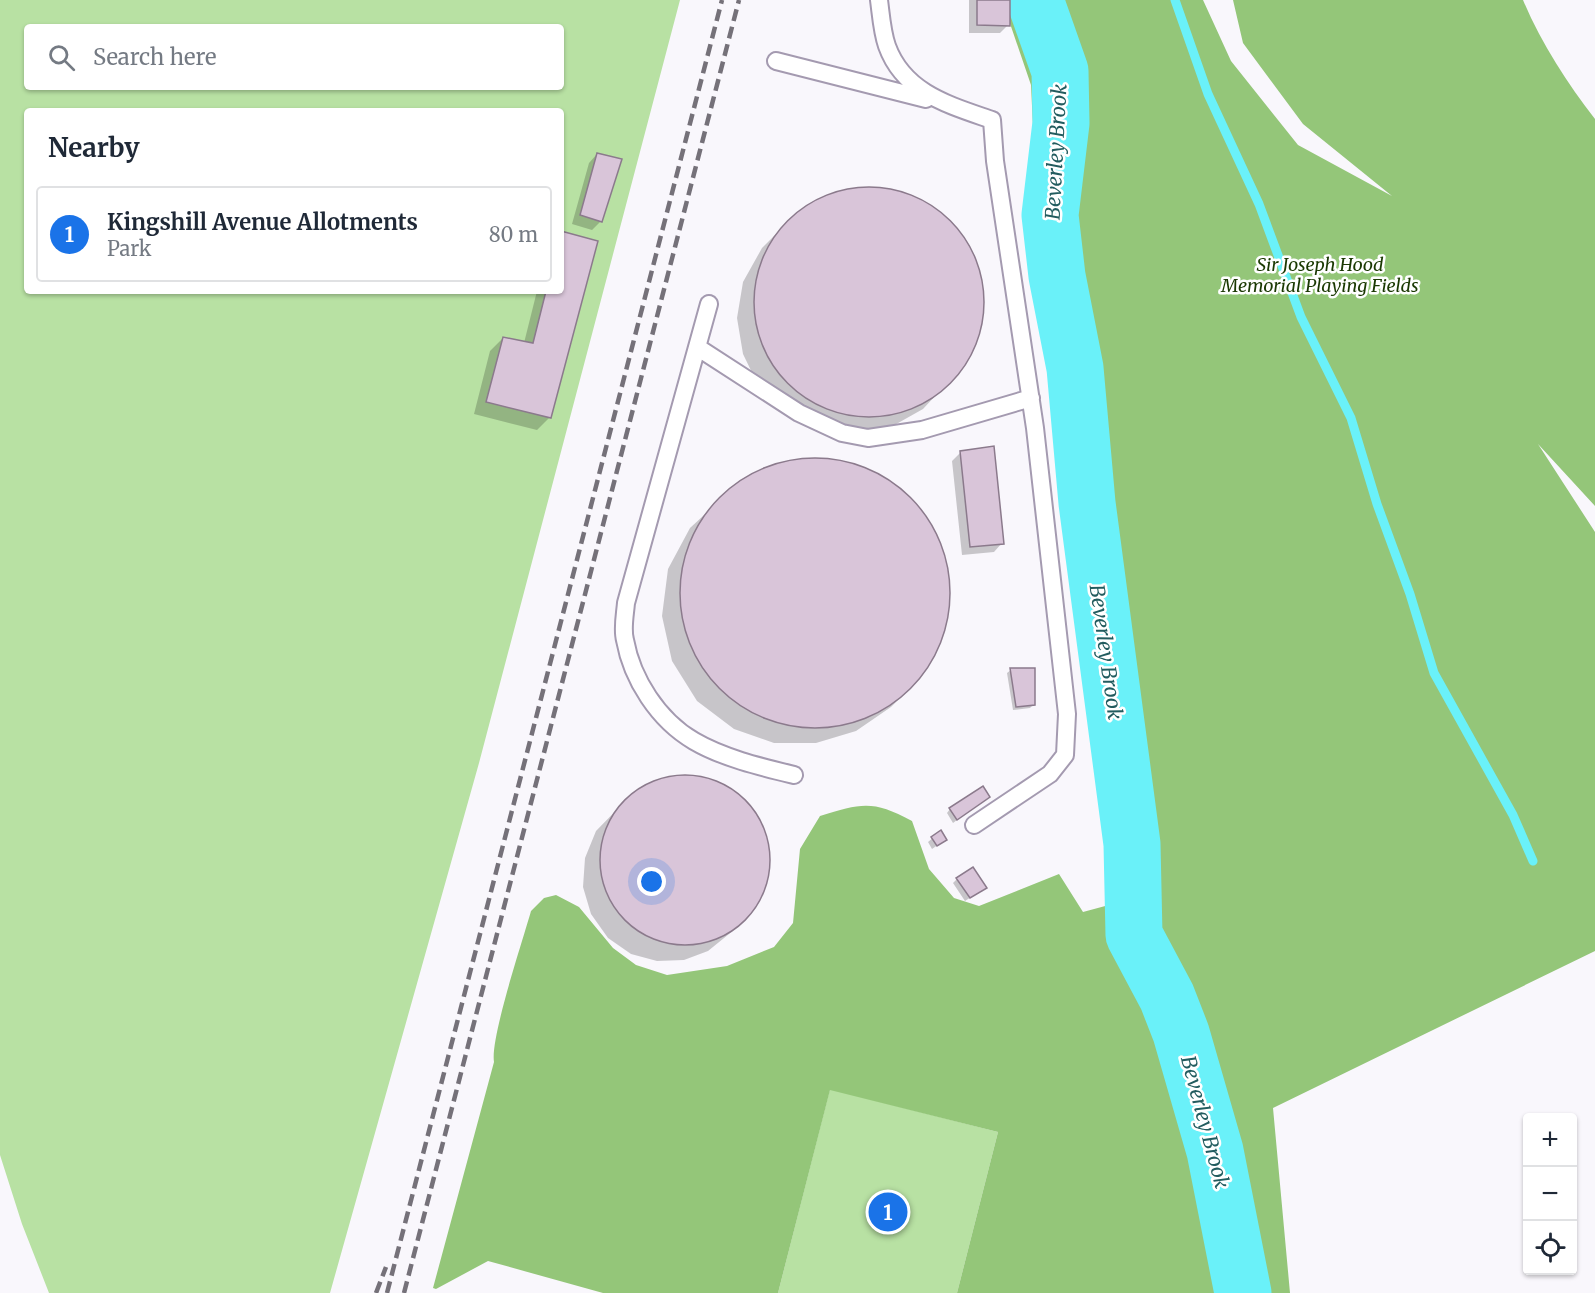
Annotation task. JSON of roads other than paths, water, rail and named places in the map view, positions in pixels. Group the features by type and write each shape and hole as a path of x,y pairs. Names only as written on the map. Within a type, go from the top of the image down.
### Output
{"lane":[{"path":"879,0 887,46 904,78 936,101"},
{"path":"776,61 936,101 992,120 995,161 1031,398 1067,714 1065,755 1050,774 974,825"},
{"path":"709,304 626,603 624,638 636,678 662,714 693,740 758,766 794,775"},
{"path":"697,347 799,413 842,433 868,438 922,430 1031,398"}],"waterway":[{"name":"Beverley Brook","path":"1035,0 1060,71 1061,123 1050,215 1057,276 1075,368 1087,503 1132,844 1134,935 1167,997 1181,1033 1215,1151 1243,1293"},
{"path":"1175,0 1208,94 1259,204 1301,317 1351,418 1377,504 1410,594 1434,673 1513,815 1533,861"}],"railway":[{"path":"387,1293 722,0"},
{"path":"404,1293 739,0"},
{"path":"376,1293 386,1267"}],"place":[{"name":"Kingshill Avenue Allotments","path":"888,1212"}],"park label":[{"name":"Sir Joseph Hood Memorial Playing Fields","path":"1320,275"}]}
